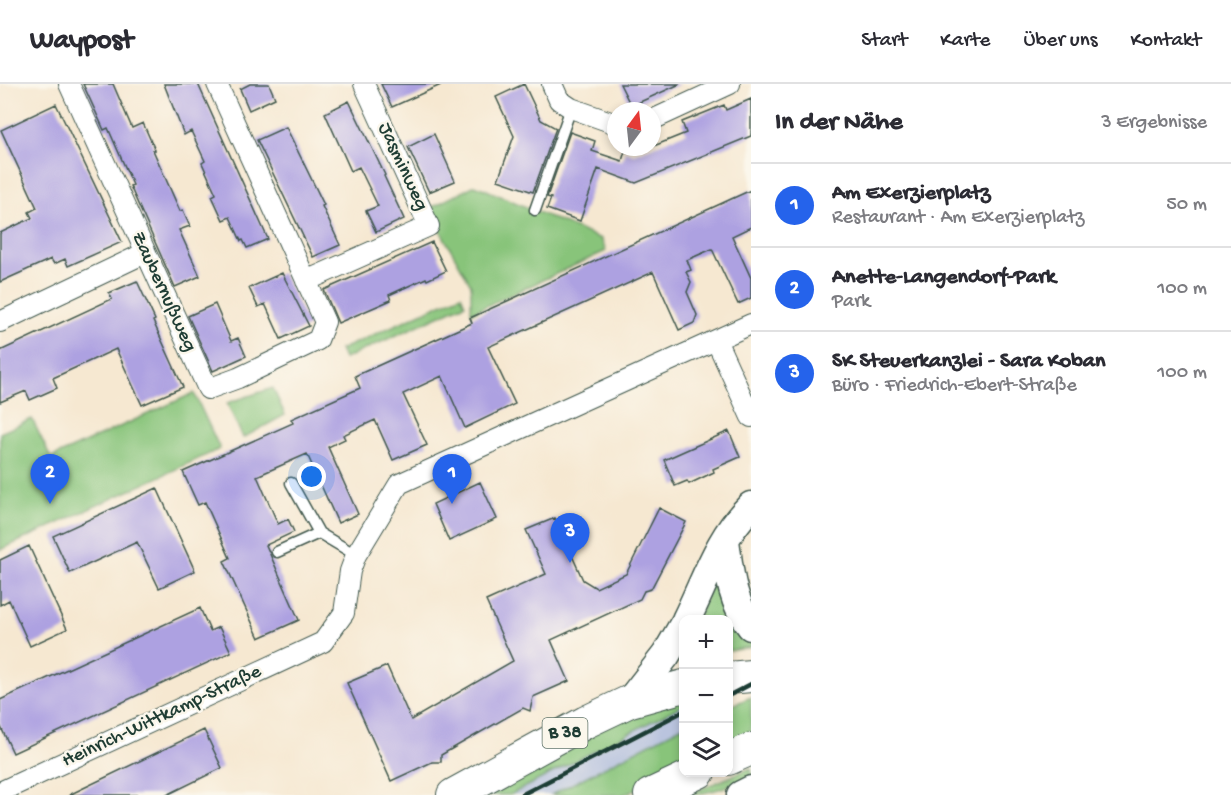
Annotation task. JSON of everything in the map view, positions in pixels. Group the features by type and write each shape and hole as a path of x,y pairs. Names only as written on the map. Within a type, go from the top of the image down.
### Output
{"main road":[{"path":"733,678 751,676"},
{"name":"B 38","path":"453,795 586,722 630,701 679,687"},
{"path":"733,757 751,749"},
{"path":"650,795 688,777"}],"street":[{"name":"Zaubernußweg","path":"69,84 208,389 318,340 325,322 306,281"},
{"path":"217,84 306,281"},
{"name":"Jasminweg","path":"306,281 429,226 364,84"},
{"path":"552,84 559,100 572,108 607,120"},
{"path":"661,116 730,84"},
{"path":"0,322 145,254"},
{"path":"356,555 399,484 751,324"},
{"path":"716,340 751,417"},
{"path":"688,615 706,573 725,540 751,506"},
{"path":"725,540 734,593 742,614 751,626"},
{"name":"Heinrich-Wittkamp-Straße","path":"0,792 323,642 344,613 350,571 356,555"},
{"path":"630,701 666,655 679,633"},
{"path":"741,795 751,790"}],"lane":[{"path":"535,210 572,108"},
{"path":"291,483 319,533 356,555"},
{"path":"277,552 319,533"}],"shaded area":[{"path":"679,707 679,728 551,795 510,795"}],"green space":[{"path":"475,185 601,239 606,251 471,313 471,285 428,209"},
{"path":"461,295 465,304 344,359 340,350"},
{"path":"273,388 285,415 243,438 227,403"},
{"path":"194,393 220,449 0,550 0,433 32,419 51,458"},
{"path":"710,586 722,586 751,638 751,647 733,650 733,615 699,615"},
{"path":"751,697 751,737 733,745 733,723 733,705"},
{"path":"679,701 679,707 510,795 474,795 619,718"},
{"path":"679,728 679,770 623,795 551,795"},
{"path":"751,768 751,776 737,782 713,791 689,794 733,777"}],"building":[{"path":"83,84 113,84 132,128 143,123 180,211 183,210 190,226 179,230 200,276 175,287 130,186 133,185 108,128 104,130"},
{"path":"164,84 198,84 268,239 247,248 243,240 241,241 230,217 223,220 212,196 216,194 202,163 205,161 191,131 184,135"},
{"path":"250,84 269,84 275,98 249,110 240,89"},
{"path":"381,84 443,84 392,107"},
{"path":"524,84 541,120 556,128 533,192 498,180 514,136 496,97"},
{"path":"620,84 680,84 640,102 629,102"},
{"path":"751,99 751,136 636,183 598,169 580,221 547,209 551,198 547,197 570,132 595,141 592,151 622,161 624,156 661,156 661,143 686,133 682,122 724,105 726,110"},
{"path":"349,101 404,219 376,232 366,211 378,206 359,167 351,171 325,113"},
{"path":"56,104 122,242 68,266 65,259 54,264 51,259 0,282 0,233 32,218 29,212 37,208 1,130"},
{"path":"286,127 324,205 322,206 340,245 313,257 257,140"},
{"path":"434,134 455,181 429,192 408,147"},
{"path":"751,190 751,227 732,236 751,278 751,298 738,304 712,249 687,260 691,270 686,272 691,282 687,292 697,315 694,323 679,330 653,272 488,347 515,404 465,428 442,376 403,394 427,445 393,460 375,420 343,435 345,439 328,447 358,514 338,523 307,454 257,476 278,524 288,519 294,532 266,545 299,620 259,638 224,561 230,558 205,502 198,505 183,472 293,423 291,419 360,388 355,376 472,323 470,318"},
{"path":"432,242 446,271 389,295 391,300 338,323 324,290"},
{"path":"282,273 309,326 281,339 265,304 258,307 249,288"},
{"path":"137,281 183,387 142,405 116,349 53,378 57,388 30,400 26,391 0,402 0,351 112,299 109,293"},
{"path":"215,304 231,341 238,338 246,356 213,371 188,316"},
{"path":"729,431 740,457 713,469 714,472 689,484 687,481 675,486 664,460"},
{"path":"480,482 497,519 449,541 433,504"},
{"path":"157,488 195,571 159,588 137,542 70,573 53,536"},
{"path":"659,508 686,522 651,589 644,591 640,599 551,640 569,681 533,697 530,711 523,708 441,755 441,762 432,762 391,781 347,683 387,666 411,720 513,661 486,601 546,574 526,530 555,518 583,580 596,588 626,574"},
{"path":"29,546 67,629 30,646 9,600 0,605 0,560"},
{"path":"200,608 210,631 219,627 231,652 13,753 0,725 0,700"},
{"path":"204,730 222,768 167,795 69,795"}],"railway":[{"path":"733,693 751,684"},
{"path":"521,795 679,714"}],"place":[{"name":"Anette-Langendorf-Park","path":"50,504"},
{"name":"Am Exerzierplatz","path":"452,504"},
{"name":"SK Steuerkanzlei - Sara Koban","path":"570,563"}]}
